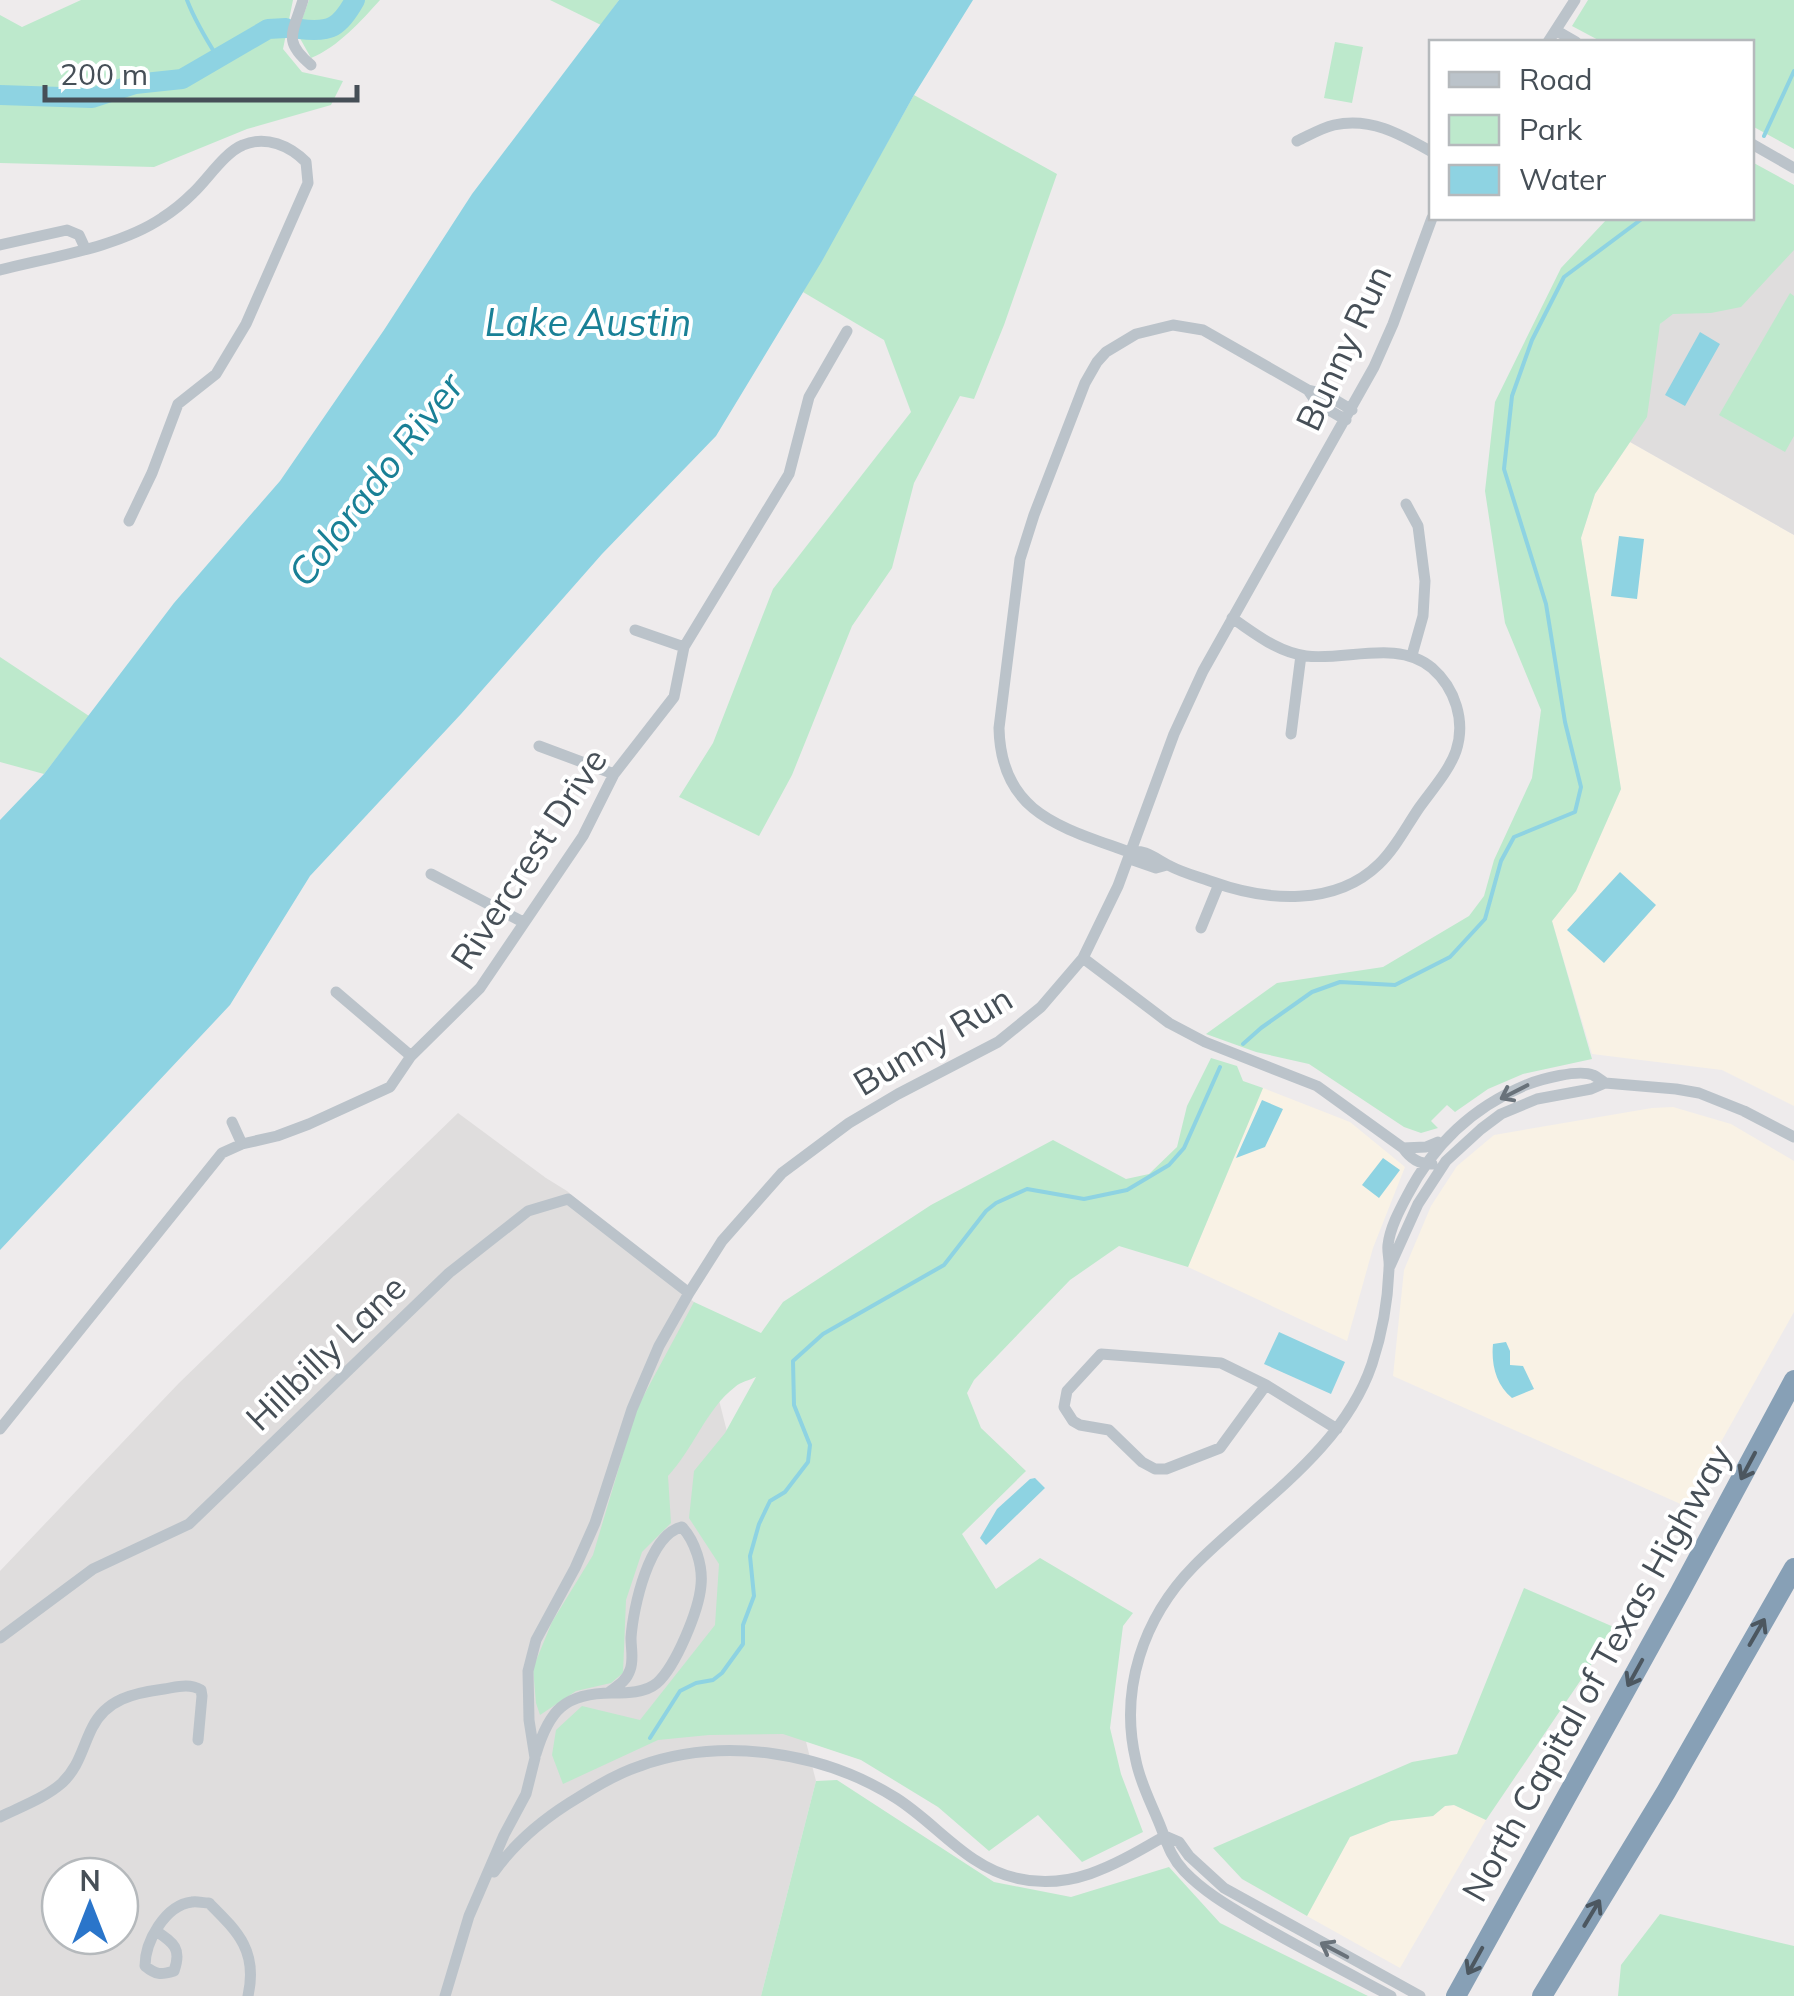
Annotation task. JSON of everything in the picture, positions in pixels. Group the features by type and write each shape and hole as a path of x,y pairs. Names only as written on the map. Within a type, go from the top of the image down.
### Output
{"highway":[{"name":"North Capital of Texas Highway","path":"1456,1996 1794,1380"},
{"path":"1542,1996 1666,1792 1794,1568"}],"street":[{"path":"303,0 292,38 295,51 312,65"},
{"path":"1550,40 1575,0"},
{"path":"1557,31 1573,40"},
{"path":"1297,141 1332,125 1366,122 1429,150"},
{"path":"0,270 129,237 191,196 234,150 245,144 268,142 292,148 306,162 308,183 246,324 216,374 178,404 129,521"},
{"path":"1754,145 1794,168"},
{"name":"Bunny Run","path":"444,1996 469,1916 526,1794 535,1758 528,1671 536,1640 596,1523 632,1409 659,1346 722,1241 782,1173 849,1123 998,1042 1040,1007 1083,958 1118,886 1174,734 1203,671 1349,415 1393,324 1431,220"},
{"path":"0,245 67,230 79,235 85,248"},
{"path":"1232,618 1278,649 1301,655 1412,655 1446,683 1457,706 1460,723 1455,754 1378,866 1335,891 1305,897 1265,896 1219,884 1167,865 1160,858 1136,850 1129,852 1058,825 1034,812 1021,797 1004,764 998,728 1020,559 1086,384 1106,352 1136,334 1174,325 1203,330 1308,390 1318,402 1349,415"},
{"name":"Rivercrest Drive","path":"0,1428 222,1153 309,1124 390,1087 411,1056 480,988 583,836 614,774 674,696 684,647 790,474 809,397 847,331"},
{"path":"1406,504 1418,526 1425,582 1423,616 1412,655"},
{"path":"635,630 684,647"},
{"path":"1291,734 1301,655"},
{"path":"539,746 614,774"},
{"path":"431,874 523,922"},
{"path":"1200,928 1219,884"},
{"path":"1083,958 1170,1023 1205,1042 1317,1086 1404,1148 1408,1156 1425,1164 1446,1161"},
{"path":"336,992 411,1056"},
{"path":"1404,1148 1426,1148 1445,1139 1487,1106 1535,1082 1591,1073 1605,1083"},
{"path":"1391,1996 1213,1896 1168,1851 1138,1770 1130,1726 1135,1668 1142,1647 1161,1608 1192,1568 1337,1430 1360,1395 1382,1332 1390,1266 1418,1204 1446,1161 1481,1129 1537,1099 1616,1082 1699,1093 1794,1137"},
{"path":"232,1122 242,1144"},
{"path":"1390,1266 1387,1250 1402,1206 1425,1164 1445,1139"},
{"name":"Hillbilly Lane","path":"0,1638 93,1569 189,1524 449,1273 528,1211 568,1199 689,1293"},
{"path":"1266,1385 1220,1448 1166,1469 1155,1469 1142,1462 1109,1430 1080,1426 1064,1407 1067,1391 1101,1354 1221,1363 1266,1385 1337,1430"},
{"path":"535,1758 544,1726 564,1703 587,1695 644,1690 669,1667 682,1644 702,1583 698,1558 682,1527 662,1540 648,1564 631,1636 630,1671 608,1693"},
{"path":"0,1817 60,1785 74,1768 92,1728 116,1700 137,1693 196,1687 202,1696 198,1740"},
{"path":"480,1892 516,1846 554,1812 600,1784 640,1765 722,1752 768,1753 856,1776 922,1816 953,1845 987,1868 1014,1878 1044,1882 1082,1876 1110,1868 1165,1836"},
{"path":"1165,1836 1180,1842 1189,1856 1224,1888 1420,1996"},
{"path":"156,1931 170,1912 190,1902 209,1903 246,1946 248,1996"}],"shaded area":[{"path":"1794,193 1794,535 1630,442 1660,324"},
{"path":"1630,442 1794,535 1794,1106 1722,1070 1592,1054 1552,921 1576,891 1621,789 1581,538 1595,494"},
{"path":"1263,1088 1350,1122 1405,1167 1373,1248 1347,1341 1188,1267"},
{"path":"1673,1107 1731,1124 1794,1161 1794,1312 1685,1506 1393,1376 1404,1270 1431,1206 1457,1166 1494,1135"},
{"path":"458,1113 567,1191 694,1302 816,1781 761,1996 0,1996 0,1571 179,1383"},
{"path":"1454,1805 1486,1820 1400,1968 1307,1916 1350,1837 1391,1821 1433,1816 1445,1806"}],"green space":[{"path":"81,0 293,0 283,49 302,72 343,81 331,105 247,129 154,167 0,163 0,15 22,27"},
{"path":"309,0 380,0 340,40 311,58 297,33"},
{"path":"550,0 619,0 601,25"},
{"path":"1588,0 1794,0 1794,149 1754,127 1754,40 1598,40 1572,26"},
{"path":"1335,42 1363,47 1352,103 1324,98"},
{"path":"914,95 1057,174 974,399 960,396 914,483 892,568 852,626 792,775 759,836 679,797 713,743 773,589 911,412 884,340 803,292"},
{"path":"1754,163 1794,185 1794,250 1741,307 1673,314 1660,324 1647,417 1595,494 1581,538 1621,789 1576,891 1552,921 1592,1059 1523,1074 1488,1089 1455,1112 1447,1105 1431,1121 1438,1128 1421,1133 1404,1127 1309,1064 1256,1052 1206,1034 1277,983 1383,967 1469,916 1484,896 1494,860 1532,778 1541,710 1505,623 1485,491 1495,402 1561,268 1606,220 1754,220"},
{"path":"1790,293 1794,296 1794,436 1785,452 1719,415"},
{"path":"0,657 89,716 44,774 0,762"},
{"path":"1211,1058 1237,1066 1243,1081 1263,1088 1188,1267 1119,1246 1070,1280 974,1380 967,1393 981,1428 1026,1471 962,1534 996,1589 1040,1558 1133,1613 1123,1626 1110,1728 1121,1774 1143,1832 1082,1862 1038,1815 989,1851 938,1807 861,1760 783,1734 658,1740 563,1784 552,1755 556,1730 582,1706 640,1720 715,1625 719,1564 689,1518 694,1471 725,1433 756,1377 725,1396 668,1476 671,1523 642,1552 626,1600 623,1673 611,1683 576,1691 540,1715 533,1668 552,1622 593,1555 636,1410 694,1302 761,1333 783,1302 931,1205 1053,1140 1126,1179 1149,1174 1177,1147 1187,1106"},
{"path":"1524,1588 1616,1628 1486,1820 1454,1805 1445,1806 1433,1816 1391,1821 1350,1837 1307,1916 1242,1879 1213,1848 1412,1762 1457,1754"},
{"path":"837,1780 994,1882 1071,1897 1169,1867 1220,1923 1368,1996 761,1996 816,1781"},
{"path":"1660,1914 1794,1946 1794,1996 1618,1996 1621,1965"}],"water":[{"name":"Lake Austin","path":"619,0 973,0 716,436 602,554 461,714 310,876 230,1005 0,1250 0,820 44,774 174,603 280,481 472,194"},
{"path":"1700,332 1720,344 1685,406 1665,395"},
{"path":"1619,536 1644,539 1637,599 1611,596"},
{"path":"1620,872 1656,905 1604,963 1567,930"},
{"path":"1262,1100 1283,1109 1265,1147 1236,1158"},
{"path":"1383,1158 1400,1170 1379,1198 1362,1185"},
{"path":"1279,1332 1345,1362 1331,1394 1264,1364"},
{"path":"1506,1342 1510,1365 1523,1366 1534,1389 1512,1398 1498,1380 1493,1359 1493,1344"},
{"path":"1035,1478 1045,1488 986,1545 980,1538 997,1509"}],"waterway":[{"path":"187,0 218,58"},
{"path":"300,29 334,26 355,0"},
{"path":"0,95 92,98 135,84 182,79 268,29 286,28"},
{"path":"1764,136 1794,71"},
{"path":"1243,1044 1312,992 1340,982 1395,985 1450,957 1485,919 1501,861 1514,837 1575,812 1581,787 1565,722 1546,604 1504,469 1512,396 1532,340 1564,277 1640,220"},
{"path":"650,1738 680,1691 713,1680 743,1644 743,1625 754,1596 750,1556 759,1524 770,1501 785,1492 808,1462 810,1445 794,1405 793,1361 823,1334 944,1265 996,1203 1027,1189 1084,1199 1127,1190 1169,1165 1184,1148 1220,1067"}],"water label":[{"name":"Colorado River","path":"376,480"}]}
